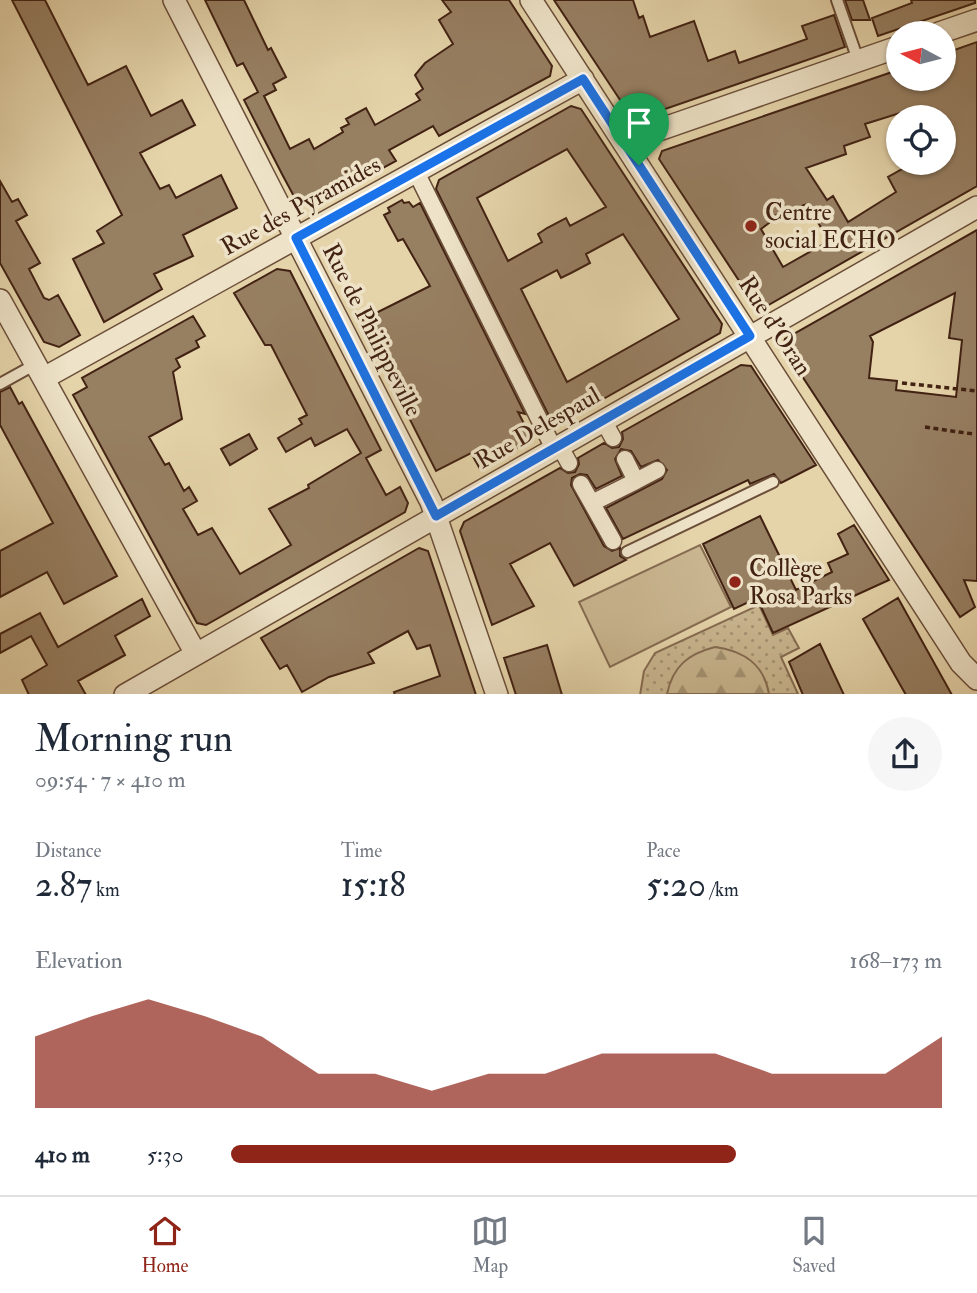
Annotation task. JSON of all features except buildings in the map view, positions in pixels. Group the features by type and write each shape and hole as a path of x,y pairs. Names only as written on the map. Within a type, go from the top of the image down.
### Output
{"street":[{"name":"Rue de Philippeville","path":"174,0 436,516 496,694"},
{"name":"Rue d'Oran","path":"531,0 750,336 820,457 961,663 977,679"},
{"path":"956,27 977,20"},
{"path":"624,142 886,51"},
{"name":"Rue des Pyramides","path":"40,372 296,238 583,79"},
{"path":"416,172 561,452"},
{"name":"Rue Delespaul","path":"127,694 436,516 608,429 750,336 977,207"},
{"path":"0,300 196,654"},
{"path":"625,459 636,481"},
{"path":"592,503 657,470"},
{"path":"581,484 613,541"}],"lane":[{"path":"837,0 858,60"},
{"path":"0,384 40,372"},
{"path":"626,552 773,482"}],"path":[{"path":"902,383 977,391"},
{"path":"925,427 973,434"}],"green space":[{"path":"700,545 731,607 610,667 579,602"},
{"path":"759,605 773,635 788,628 799,648 781,657 798,694 640,694 644,671 655,653"},
{"path":"715,647 735,652 751,661 763,675 769,694 667,694 673,676 683,663 697,653"}],"place":[{"name":"Centre social ECHO","path":"751,226"},
{"name":"Collège Rosa Parks","path":"735,582"}],"route":[{"path":"583,79 639,165 750,336 436,516 428,495 296,238 583,79"}]}
